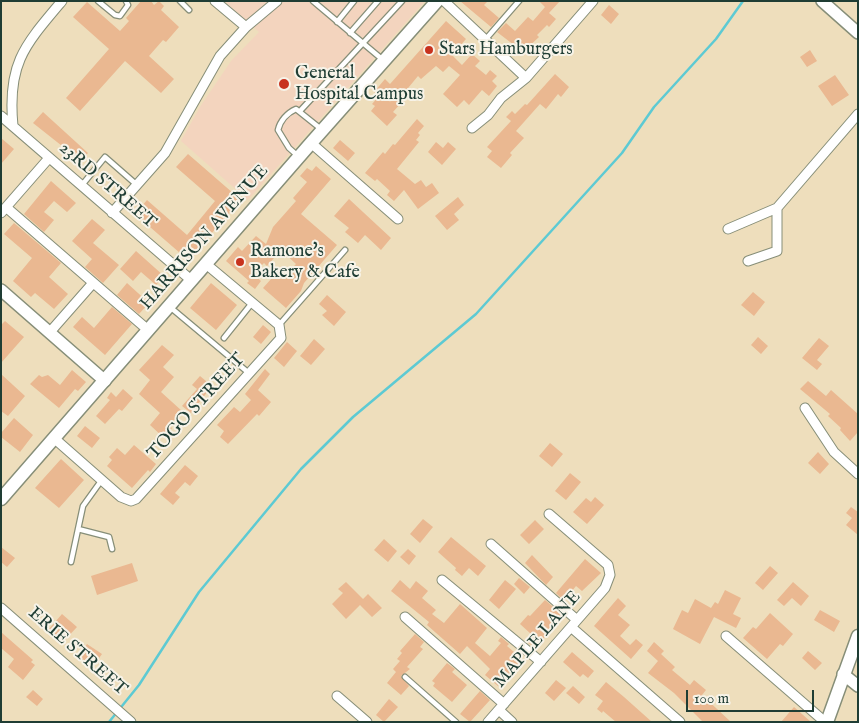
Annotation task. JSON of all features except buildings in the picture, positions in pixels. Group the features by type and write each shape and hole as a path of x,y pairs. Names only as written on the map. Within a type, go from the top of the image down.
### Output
{"main road":[{"name":"HARRISON AVENUE","path":"1,499 299,156 437,1"},
{"path":"826,722 858,636"}],"street":[{"path":"13,126 12,86 17,62 33,36 62,1"},
{"path":"215,1 246,27"},
{"path":"112,213 172,142 215,62 246,27 277,1"},
{"path":"444,1 526,78"},
{"path":"472,128 488,114 501,98 526,78 593,1"},
{"path":"822,1 858,33"},
{"path":"728,228 777,208 858,114"},
{"name":"23RD STREET","path":"1,116 191,280"},
{"path":"311,143 398,219"},
{"path":"49,158 4,210 148,330"},
{"path":"748,261 777,252 777,208"},
{"path":"206,264 280,328"},
{"path":"50,332 93,283"},
{"path":"1,290 105,380"},
{"name":"TOGO STREET","path":"101,481 125,500 131,501 136,499 281,338 280,328"},
{"path":"805,408 834,452 858,474"},
{"path":"55,439 101,481"},
{"name":"MAPLE LANE","path":"488,722 610,579 608,565 549,514"},
{"path":"491,544 680,722"},
{"path":"442,580 541,662"},
{"name":"ERIE STREET","path":"1,608 131,722"},
{"path":"405,617 501,707 512,722"},
{"path":"726,636 826,722"},
{"path":"844,674 858,686"},
{"path":"337,696 367,722"}],"lane":[{"path":"98,1 115,15 120,16 129,3"},
{"path":"180,1 190,10"},
{"path":"313,1 384,61"},
{"path":"337,22 354,1"},
{"path":"350,33 378,1"},
{"path":"300,111 402,1"},
{"path":"485,41 519,1"},
{"path":"299,156 288,148 278,130 279,124 291,111 296,109 322,130"},
{"path":"81,186 105,157 137,185"},
{"path":"280,328 345,250"},
{"path":"224,338 252,303"},
{"path":"169,306 250,374"},
{"path":"71,562 82,506 101,481"},
{"path":"78,529 109,537 112,549"},
{"path":"405,677 456,722"}],"shaded area":[{"name":"General Hospital Campus","path":"224,1 425,1 248,200 181,141 200,107 231,61 259,32"}],"waterway":[{"path":"109,722 139,685 199,592 301,469 353,417 476,314 622,153 654,107 716,39 743,1"}],"place":[{"name":"Stars Hamburgers","path":"429,50"},
{"name":"General Hospital Campus","path":"284,84"},
{"name":"Ramone's Bakery & Cafe","path":"240,262"}]}
